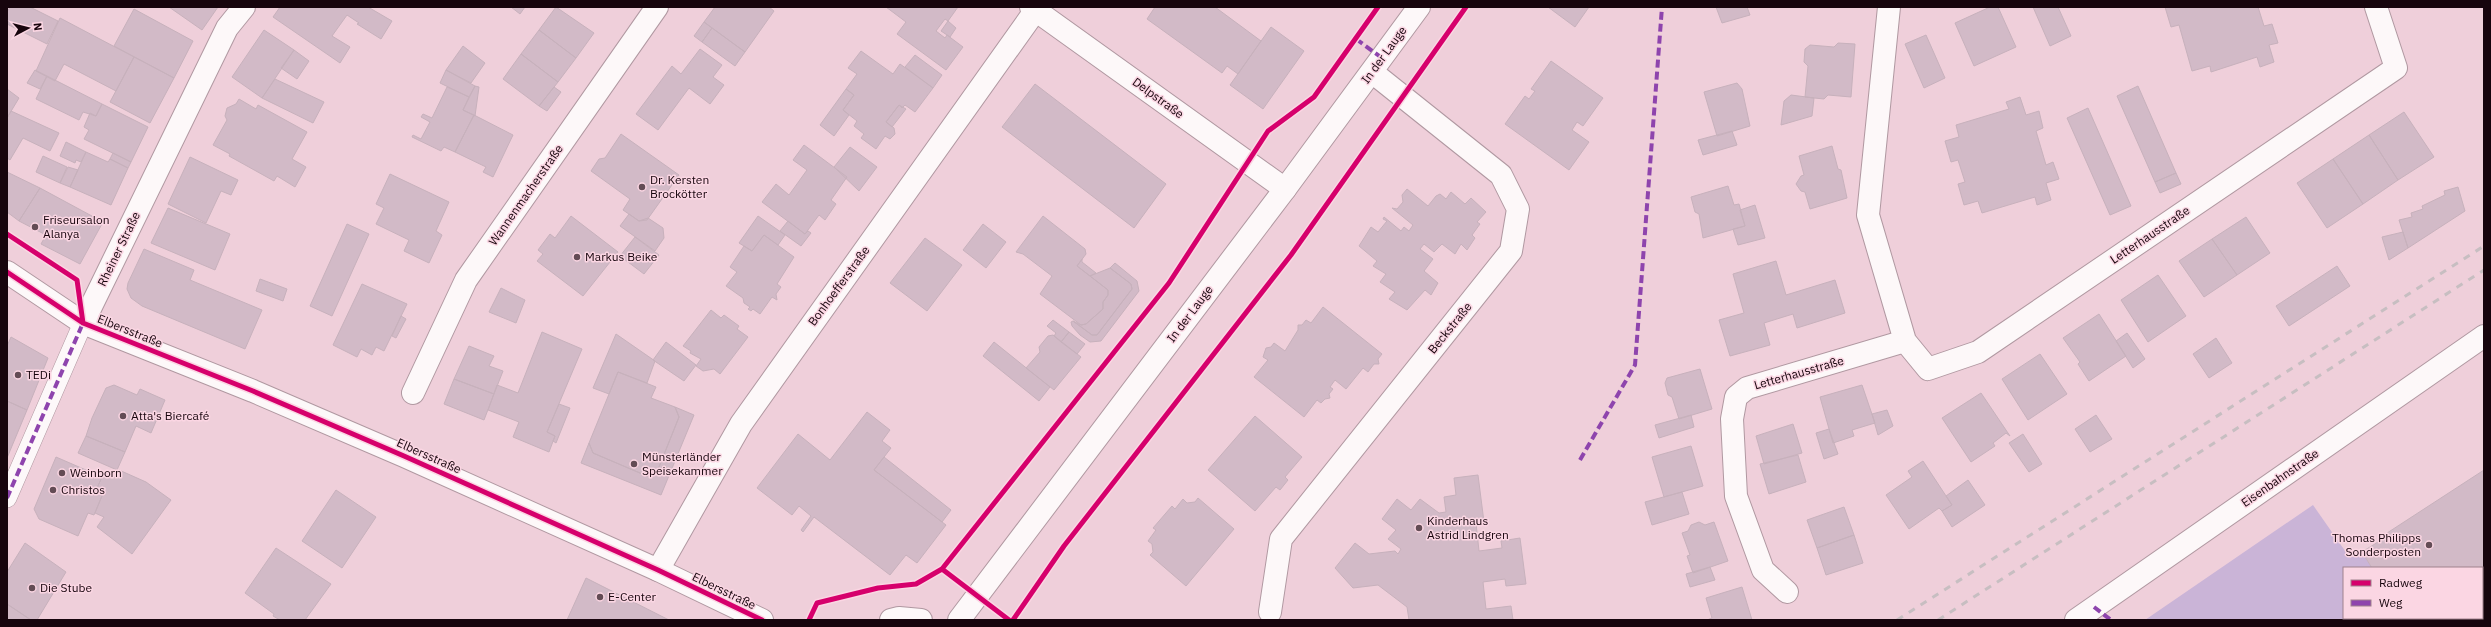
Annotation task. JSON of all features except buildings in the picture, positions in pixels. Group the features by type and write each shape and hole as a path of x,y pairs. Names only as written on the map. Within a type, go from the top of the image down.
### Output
{"street":[{"name":"Rheiner Straße","path":"7,498 83,323 227,28 244,7"},
{"name":"Wannenmacherstraße","path":"412,393 466,280 657,7"},
{"name":"In der Lauge","path":"959,620 1285,189 1419,7"},
{"name":"Letterhausstraße","path":"1889,7 1868,214 1905,341 1928,369 1978,352 2396,68 2376,7"},
{"name":"Delpstraße","path":"1033,9 1285,189"},
{"name":"Bonhoefferstraße","path":"658,570 741,424 1033,9"},
{"name":"Beckstraße","path":"1270,612 1281,539 1511,251 1518,209 1501,175 1372,72"},
{"name":"Elbersstraße","path":"7,272 83,323 296,410 658,570 762,620"},
{"name":"Eisenbahnstraße","path":"2076,620 2484,336"},
{"name":"Letterhausstraße","path":"1787,592 1763,570 1736,496 1732,418 1736,397 1748,388 1905,341"},
{"path":"891,620 899,618 921,620"}],"shaded area":[{"path":"2313,505 2350,558 2362,552 2371,567 2343,567 2343,619 2405,620 2145,620"}],"railway":[{"path":"1897,620 2484,246"},
{"path":"1938,620 2484,270"}],"marked path":[{"path":"1580,460 1635,365 1662,7"},
{"path":"1356,39 1382,58"},
{"path":"7,498 83,323"},
{"path":"2094,607 2111,620"}],"cycle path":[{"path":"809,620 817,603 878,588 916,584 942,569 1169,283 1268,131 1314,97 1378,7"},
{"path":"1013,620 1064,546 1291,255 1466,7"},
{"path":"7,234 77,280 83,323"},
{"path":"7,272 83,323 253,391 404,456 658,570 762,620"},
{"path":"942,569 1009,620"}],"place":[{"name":"Dr. Kersten Brockötter","path":"642,187"},
{"name":"Friseursalon Alanya","path":"35,227"},
{"name":"Markus Beike","path":"577,257"},
{"name":"TEDi","path":"18,375"},
{"name":"Atta's Biercafé","path":"123,416"},
{"name":"Münsterländer Speisekammer","path":"634,464"},
{"name":"Weinborn","path":"62,473"},
{"name":"Christos","path":"53,490"},
{"name":"Kinderhaus Astrid Lindgren","path":"1419,528"},
{"name":"Thomas Philipps Sonderposten","path":"2429,545"},
{"name":"Die Stube","path":"32,588"},
{"name":"E-Center","path":"600,597"}]}
